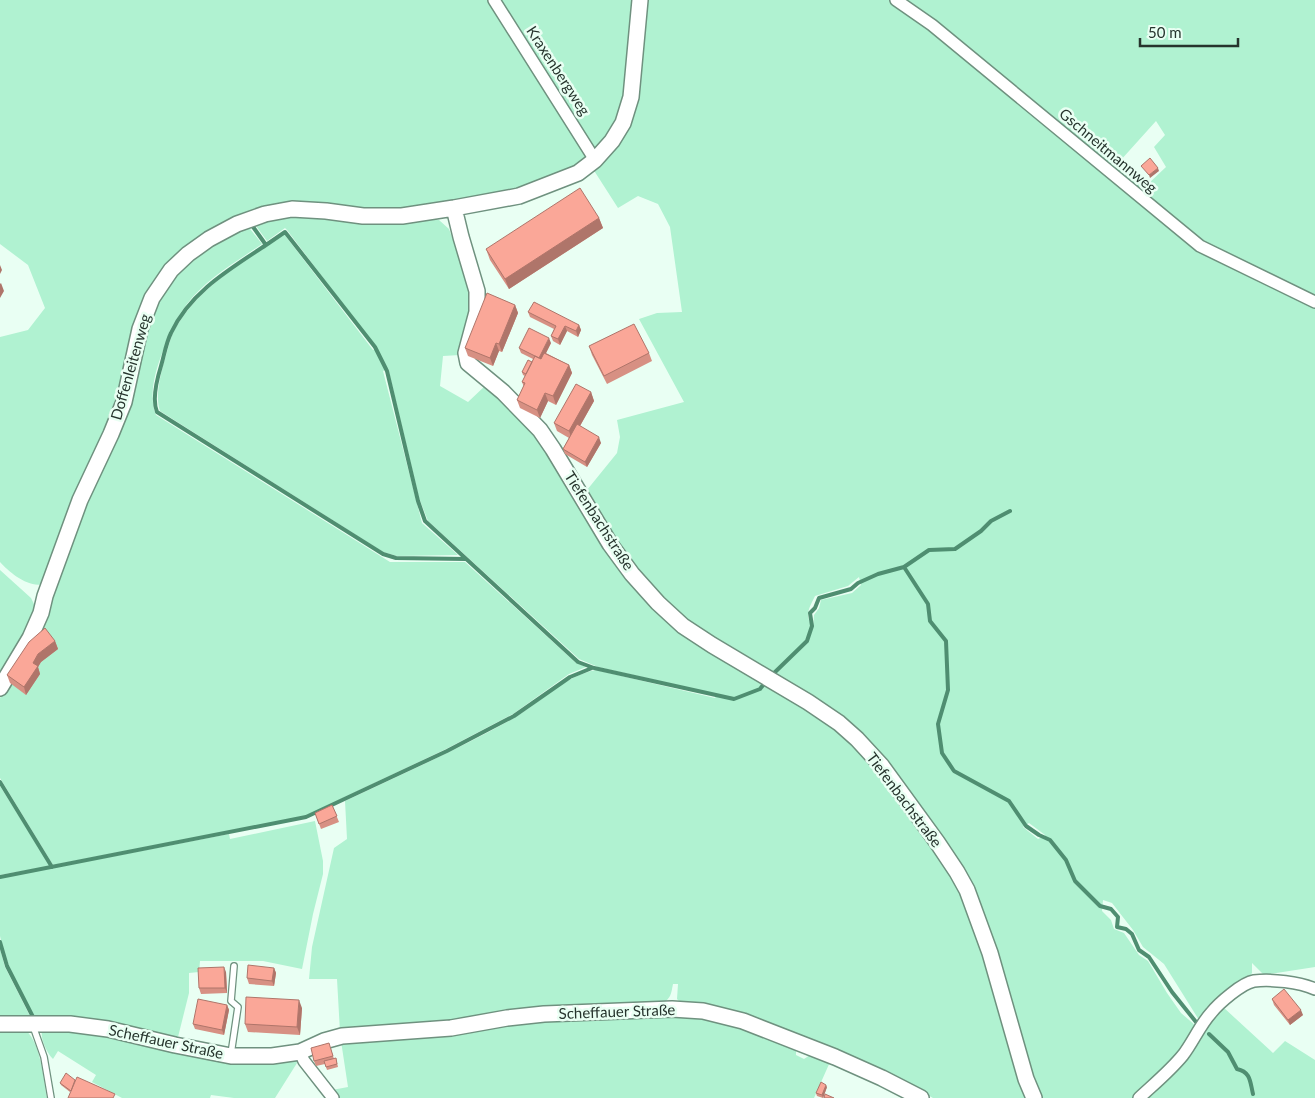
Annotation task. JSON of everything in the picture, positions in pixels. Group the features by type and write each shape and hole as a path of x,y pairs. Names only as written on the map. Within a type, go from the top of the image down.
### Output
{"street":[{"name":"Kraxenbergweg","path":"494,0 595,160"},
{"path":"454,208 519,196 578,172 595,160 612,141 623,123 632,97 640,0"},
{"name":"Gschneitmannweg","path":"896,0 932,25 1200,246 1315,302"},
{"name":"Doffenleitenweg","path":"0,688 30,638 41,613 80,500 124,402 140,329 152,298 171,270 188,254 209,239 237,224 264,214 292,209 363,216 402,216 454,208"},
{"name":"Tiefenbachstraße","path":"454,208 477,291 477,312 466,353 468,363 503,392 540,430 610,544 632,574 658,603 683,626 785,687 839,723 857,739 900,790 937,842 967,890 990,953 1026,1079 1034,1098"},
{"path":"1139,1098 1184,1053 1210,1013 1236,990 1253,981 1290,982 1304,984 1315,989"},
{"name":"Scheffauer Straße","path":"0,1024 70,1024 108,1029 231,1056 272,1056 300,1052 324,1041 342,1036 451,1028 535,1015 672,1009 702,1011 743,1021 835,1057 921,1098"},
{"path":"300,1052 333,1098"}],"lane":[{"path":"231,1056 238,1007 232,1000 234,966"},
{"path":"33,1024 44,1057 51,1098"}],"green space":[{"path":"0,0 490,0 586,154 576,169 495,197 373,213 286,204 165,272 123,392 43,584 31,584 8,570 0,562 0,337 28,330 45,308 28,265 0,244"},
{"path":"499,0 635,0 629,72 617,126 598,149 592,145"},
{"path":"644,0 1315,0 1315,967 1264,975 1252,963 1252,973 1247,980 1199,1020 1164,964 1143,947 1133,930 1112,903 1103,900 1102,911 1111,920 1114,929 1124,933 1139,955 1148,961 1181,1013 1196,1026 1180,1052 1134,1098 1037,1098 974,897 863,741 685,622 637,574 587,498 587,490 617,453 620,437 617,420 684,402 639,319 657,313 682,312 670,227 658,204 638,196 618,208 593,169 624,135","holes":["1156,121 1165,135 1154,147 1166,167 1148,184 1120,161","859,577 861,585 852,593 821,600 819,608 814,615 813,627 808,616 809,608 815,596 848,586","1029,823 1045,836 1038,839 1023,827"]},
{"path":"290,214 427,217 439,220 449,229 472,292 473,312 460,355 443,356 440,386 468,402 486,385 539,438 656,606 838,727 881,771 967,900 1030,1098 933,1098 917,1089 682,1004 677,999 678,984 673,984 669,998 661,1004 340,1032 337,979 309,979 312,947 334,848 347,839 345,801 494,729 524,712 553,690 584,673 596,670 715,698 717,694 598,667 579,659 428,521 419,498 388,368 383,371 422,523 458,555 397,556 383,552 160,411 158,393 162,368 173,333 183,317 194,302 222,277 284,234 373,350 377,349 287,230 285,228 267,241 253,222"},
{"path":"247,225 262,244 222,271 203,287 182,310 171,330 154,380 153,401 156,415 390,562 465,562 575,662 586,667 569,674 513,714 446,749 305,816 53,865 0,778 0,698 41,628 154,304 172,275 195,253"},
{"path":"0,570 31,598 37,610 0,679"},
{"path":"0,786 50,866 0,875"},
{"path":"315,821 323,861 323,874 302,969 263,961 200,961 199,972 189,973 189,993 177,1041 35,1018 2,947 0,936 0,878 229,834 230,839"},
{"path":"0,949 5,967 31,1018 0,1019"},
{"path":"1223,1007 1273,1053 1285,1041 1315,1060 1315,1098 1145,1098"},
{"path":"685,1014 718,1019 796,1048 796,1055 804,1059 810,1055 830,1062 814,1098 337,1098 332,1090 348,1087 341,1041 523,1021"},
{"path":"47,1027 296,1059 297,1063 275,1098 234,1098 211,1095 210,1098 122,1098 92,1082 96,1075 58,1051 53,1059 46,1049 42,1036 42,1029"},
{"path":"23,1028 34,1041 47,1098 0,1098 0,1030"}],"building":[{"path":"1150,158 1158,168 1149,175 1141,166"},
{"path":"580,188 599,218 505,279 486,249"},
{"path":"487,293 515,305 499,344 496,343 490,358 465,348"},
{"path":"534,302 579,325 576,331 565,326 558,339 551,336 556,326 528,312"},
{"path":"634,324 649,353 604,376 589,346"},
{"path":"529,328 549,338 539,358 519,348"},
{"path":"544,353 569,365 553,396 545,393 537,410 517,400 525,383 522,382 535,356 541,359"},
{"path":"528,360 532,362 526,374 522,372"},
{"path":"576,384 591,392 569,431 554,423"},
{"path":"577,424 599,437 585,462 563,449"},
{"path":"45,628 55,641 38,654 33,663 38,666 24,687 7,675 29,642"},
{"path":"332,805 337,816 319,824 315,813"},
{"path":"248,965 274,968 272,981 247,978"},
{"path":"224,967 225,988 199,988 198,968"},
{"path":"1284,989 1301,1010 1288,1020 1272,999"},
{"path":"246,997 299,1000 297,1027 245,1024"},
{"path":"198,999 227,1005 222,1030 193,1024"},
{"path":"329,1043 333,1056 314,1061 311,1048"},
{"path":"336,1058 337,1064 326,1067 324,1061"},
{"path":"66,1073 75,1080 71,1091 60,1083"},
{"path":"77,1077 115,1094 113,1098 68,1098"},
{"path":"821,1082 826,1085 822,1095 816,1093"},
{"path":"825,1094 834,1098 824,1098"}],"waterway":[{"path":"251,224 266,245 285,232 375,347 387,371 418,501 425,521 578,662 594,668 734,699 760,689 767,680"},
{"path":"266,245 200,293 179,318 168,341 158,377 155,396 157,412 383,554 396,558 466,559"},
{"path":"772,675 807,641 812,626 810,613 815,608 819,598 851,589 858,583 878,574 904,567 929,550 955,549 981,531 991,521 1010,511"},
{"path":"904,567 928,604 930,621 946,641 948,690 938,724 942,753 954,771 1009,801 1026,826 1050,840 1066,860 1075,881 1100,906 1111,909 1118,917 1117,927 1126,929 1132,934 1139,950 1149,957 1172,992 1196,1022"},
{"path":"0,877 306,817 447,751 514,716 570,677 592,668"},
{"path":"0,782 52,867"},
{"path":"0,942 7,966 33,1017"},
{"path":"1209,1034 1228,1052 1237,1069 1245,1072 1253,1094"}]}
